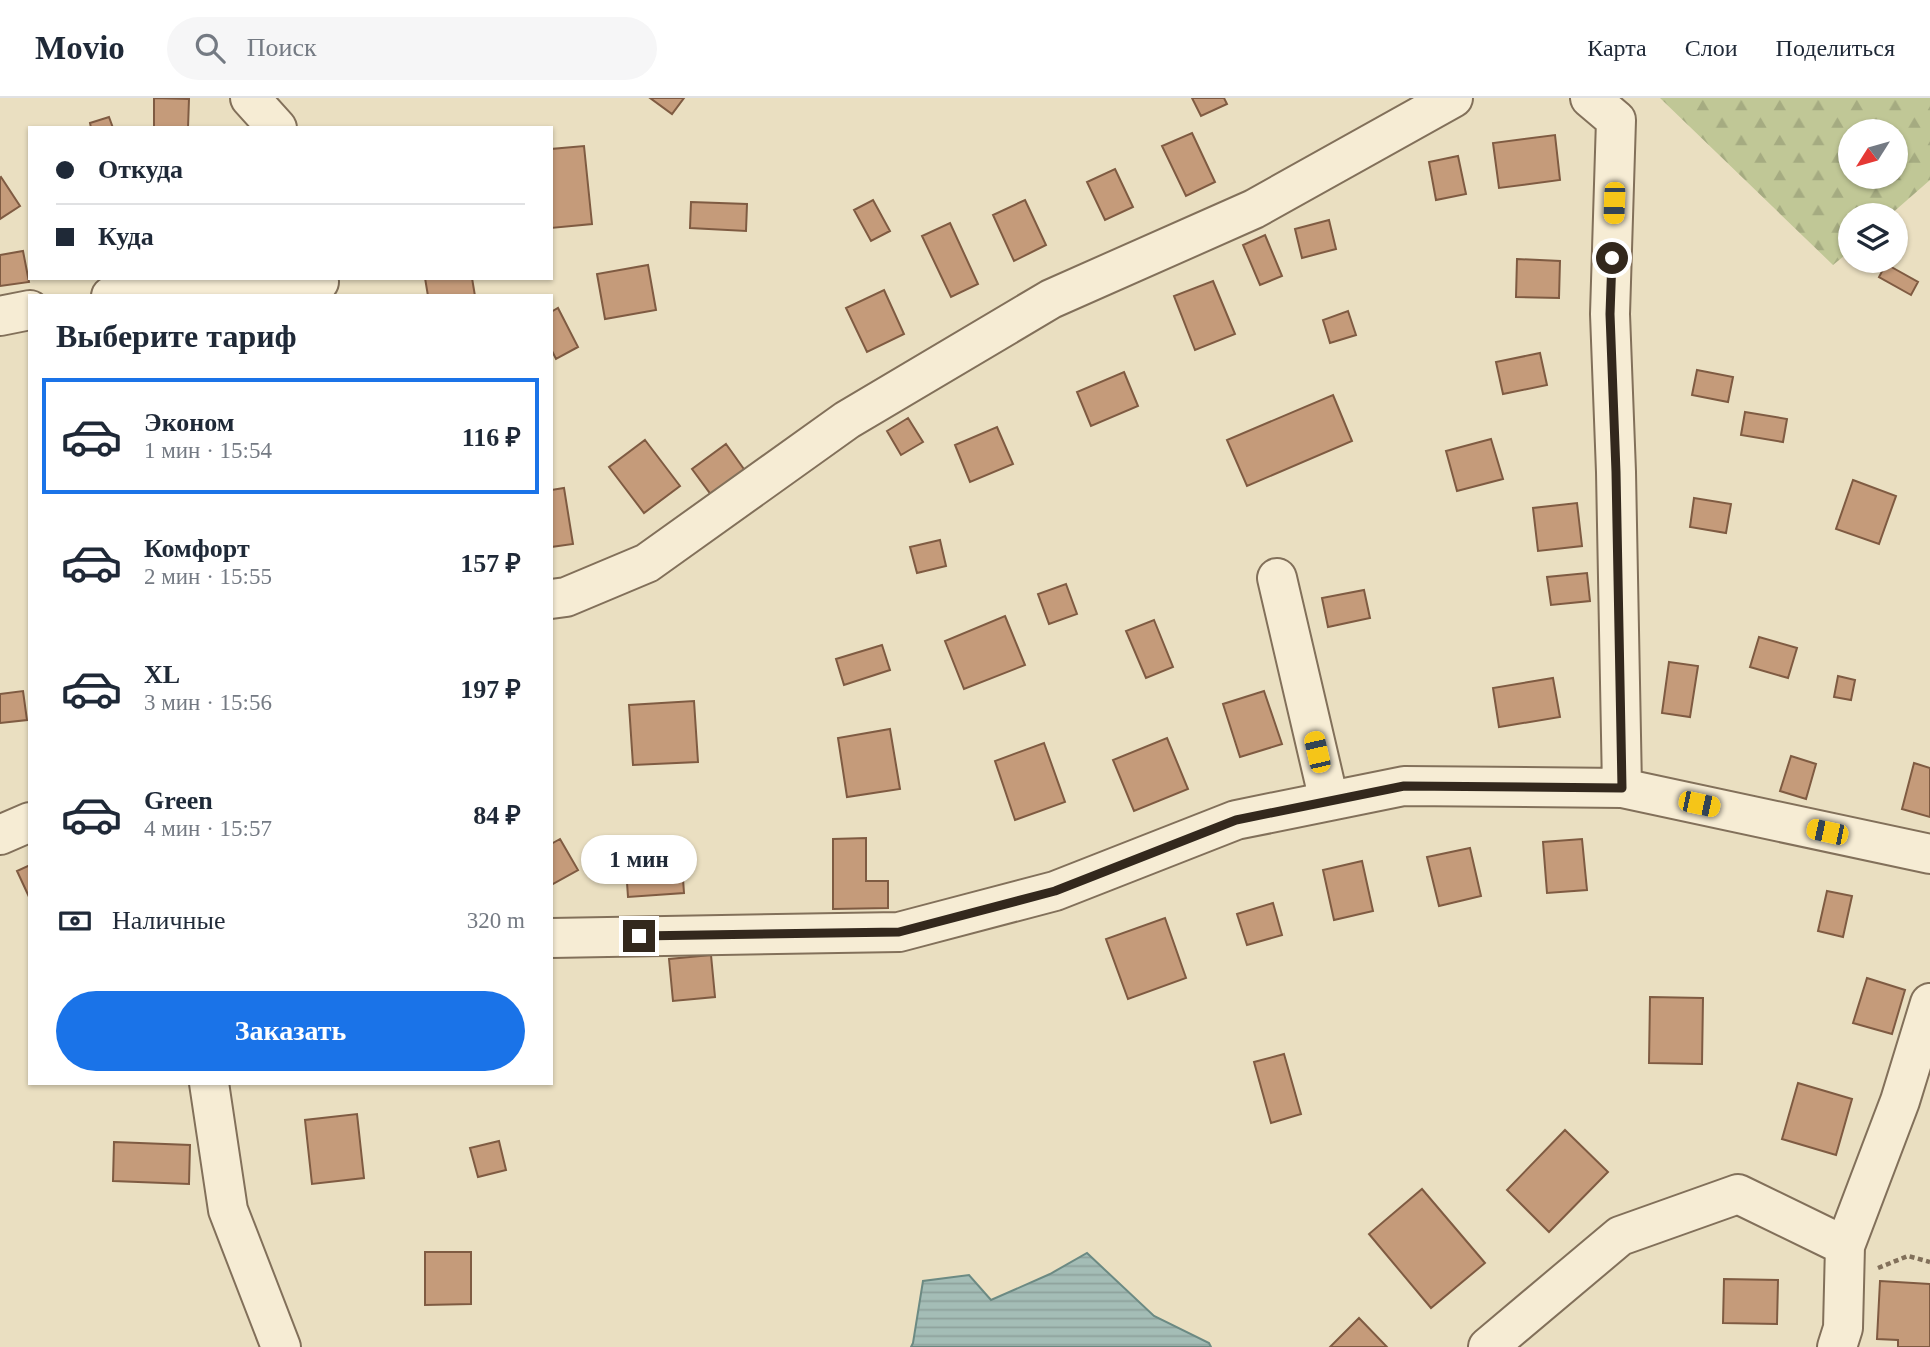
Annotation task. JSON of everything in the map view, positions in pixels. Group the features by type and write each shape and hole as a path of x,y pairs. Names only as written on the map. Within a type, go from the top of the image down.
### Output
{"street":[{"path":"250,98 275,126"},
{"path":"553,599 566,597 647,564 847,420 1051,299 1254,209 1453,98"},
{"path":"1590,98 1616,120 1610,314 1622,788"},
{"path":"149,294 319,285"},
{"path":"0,316 28,310"},
{"path":"1277,579 1329,801"},
{"path":"553,938 899,932 1055,891 1236,820 1404,786 1622,788 1930,854"},
{"path":"0,835 28,823"},
{"path":"1837,1347 1843,1328 1845,1264 1930,1003"},
{"path":"209,1085 228,1210 281,1347"},
{"path":"1488,1347 1619,1236 1738,1194 1845,1264"}],"path":[{"path":"1845,1264 1908,1256 1930,1262"}],"green space":[{"path":"1660,98 1930,98 1930,180 1904,203 1838,203 1838,261 1833,265"}],"water":[{"path":"1087,1253 1154,1316 1209,1343 1211,1347 911,1347 923,1281 969,1275 991,1300 1050,1274"}],"building":[{"path":"154,98 189,99 188,126 154,126"},
{"path":"650,98 684,98 672,114"},
{"path":"1192,98 1224,98 1227,104 1201,116"},
{"path":"109,117 112,126 91,126 90,123"},
{"path":"1192,133 1215,182 1186,196 1162,146"},
{"path":"1555,135 1560,180 1499,188 1493,143"},
{"path":"584,146 592,224 553,228 553,149"},
{"path":"1458,156 1466,194 1436,200 1429,162"},
{"path":"1115,169 1133,207 1105,220 1087,182"},
{"path":"0,178 20,206 0,219"},
{"path":"873,200 890,231 871,241 854,210"},
{"path":"1025,200 1046,245 1014,261 993,215"},
{"path":"691,202 747,204 746,231 690,228"},
{"path":"1329,220 1336,249 1302,258 1295,229"},
{"path":"950,223 978,284 951,297 922,236"},
{"path":"1265,235 1282,276 1260,285 1243,245"},
{"path":"23,251 29,282 0,286 0,255"},
{"path":"1517,259 1560,261 1559,298 1516,297"},
{"path":"648,265 656,310 605,319 597,274"},
{"path":"1881,273 1902,273 1918,282 1911,295 1879,277"},
{"path":"425,280 472,280 475,294 428,294"},
{"path":"1213,281 1235,334 1195,350 1174,296"},
{"path":"884,290 904,334 867,352 846,308"},
{"path":"558,308 578,347 556,359 553,353 553,311"},
{"path":"1348,311 1356,335 1330,343 1323,320"},
{"path":"1540,353 1547,385 1503,394 1496,362"},
{"path":"1697,370 1733,377 1728,402 1692,395"},
{"path":"1124,372 1138,406 1091,426 1077,392"},
{"path":"1333,395 1352,441 1247,486 1227,440"},
{"path":"1745,412 1787,419 1783,442 1741,435"},
{"path":"908,418 923,442 901,455 887,431"},
{"path":"997,427 1013,464 970,482 955,445"},
{"path":"1491,439 1503,479 1457,491 1446,451"},
{"path":"645,440 680,486 644,513 609,467"},
{"path":"726,444 746,472 712,496 692,469"},
{"path":"1853,480 1896,496 1879,544 1836,529"},
{"path":"564,488 573,544 553,547 553,490"},
{"path":"1694,498 1731,504 1726,533 1690,527"},
{"path":"1577,503 1582,546 1538,551 1533,508"},
{"path":"940,540 946,566 917,573 910,547"},
{"path":"1587,573 1590,601 1551,605 1547,577"},
{"path":"1066,584 1077,614 1049,624 1038,594"},
{"path":"1364,590 1370,618 1328,627 1322,598"},
{"path":"1005,616 1025,665 964,689 945,641"},
{"path":"1154,620 1173,667 1146,678 1126,631"},
{"path":"1759,637 1797,648 1788,678 1750,667"},
{"path":"882,645 890,670 844,685 836,659"},
{"path":"1669,662 1698,666 1690,717 1662,713"},
{"path":"1838,676 1855,680 1851,700 1834,697"},
{"path":"1553,678 1560,717 1499,727 1493,688"},
{"path":"23,691 27,720 0,723 0,694"},
{"path":"1264,691 1282,744 1240,757 1223,704"},
{"path":"694,701 698,762 633,765 629,705"},
{"path":"890,729 900,789 847,797 838,738"},
{"path":"1167,738 1188,789 1134,811 1113,760"},
{"path":"1044,743 1065,802 1015,820 995,761"},
{"path":"1791,756 1816,764 1806,799 1780,791"},
{"path":"1914,763 1930,768 1930,817 1902,809"},
{"path":"866,838 866,881 888,881 888,908 833,909 833,839"},
{"path":"560,839 578,870 553,884 553,843"},
{"path":"1582,839 1587,890 1547,893 1543,842"},
{"path":"1470,848 1481,896 1439,906 1427,857"},
{"path":"681,850 684,893 628,897 625,854"},
{"path":"1362,861 1373,911 1334,920 1323,870"},
{"path":"28,866 28,895 17,871"},
{"path":"1827,891 1852,896 1843,937 1818,931"},
{"path":"1273,903 1282,935 1247,945 1237,914"},
{"path":"1165,918 1186,978 1128,999 1106,939"},
{"path":"711,955 715,997 673,1001 669,959"},
{"path":"1867,978 1905,990 1892,1034 1853,1023"},
{"path":"1650,997 1703,998 1702,1064 1649,1063"},
{"path":"1284,1054 1301,1114 1271,1123 1254,1062"},
{"path":"1798,1083 1852,1099 1836,1155 1782,1139"},
{"path":"357,1114 364,1178 312,1184 305,1120"},
{"path":"1565,1130 1608,1172 1549,1232 1507,1190"},
{"path":"499,1141 506,1170 478,1177 470,1148"},
{"path":"114,1142 190,1145 189,1184 113,1181"},
{"path":"1422,1189 1485,1263 1431,1308 1369,1234"},
{"path":"425,1252 471,1252 471,1304 425,1305"},
{"path":"1724,1279 1778,1280 1777,1324 1723,1323"},
{"path":"1880,1281 1930,1284 1930,1347 1898,1347 1898,1340 1877,1339"},
{"path":"1359,1318 1387,1347 1330,1347"}],"route":[{"path":"639,936 899,932 1055,891 1236,820 1404,786 1622,788 1610,314 1612,258"}]}
